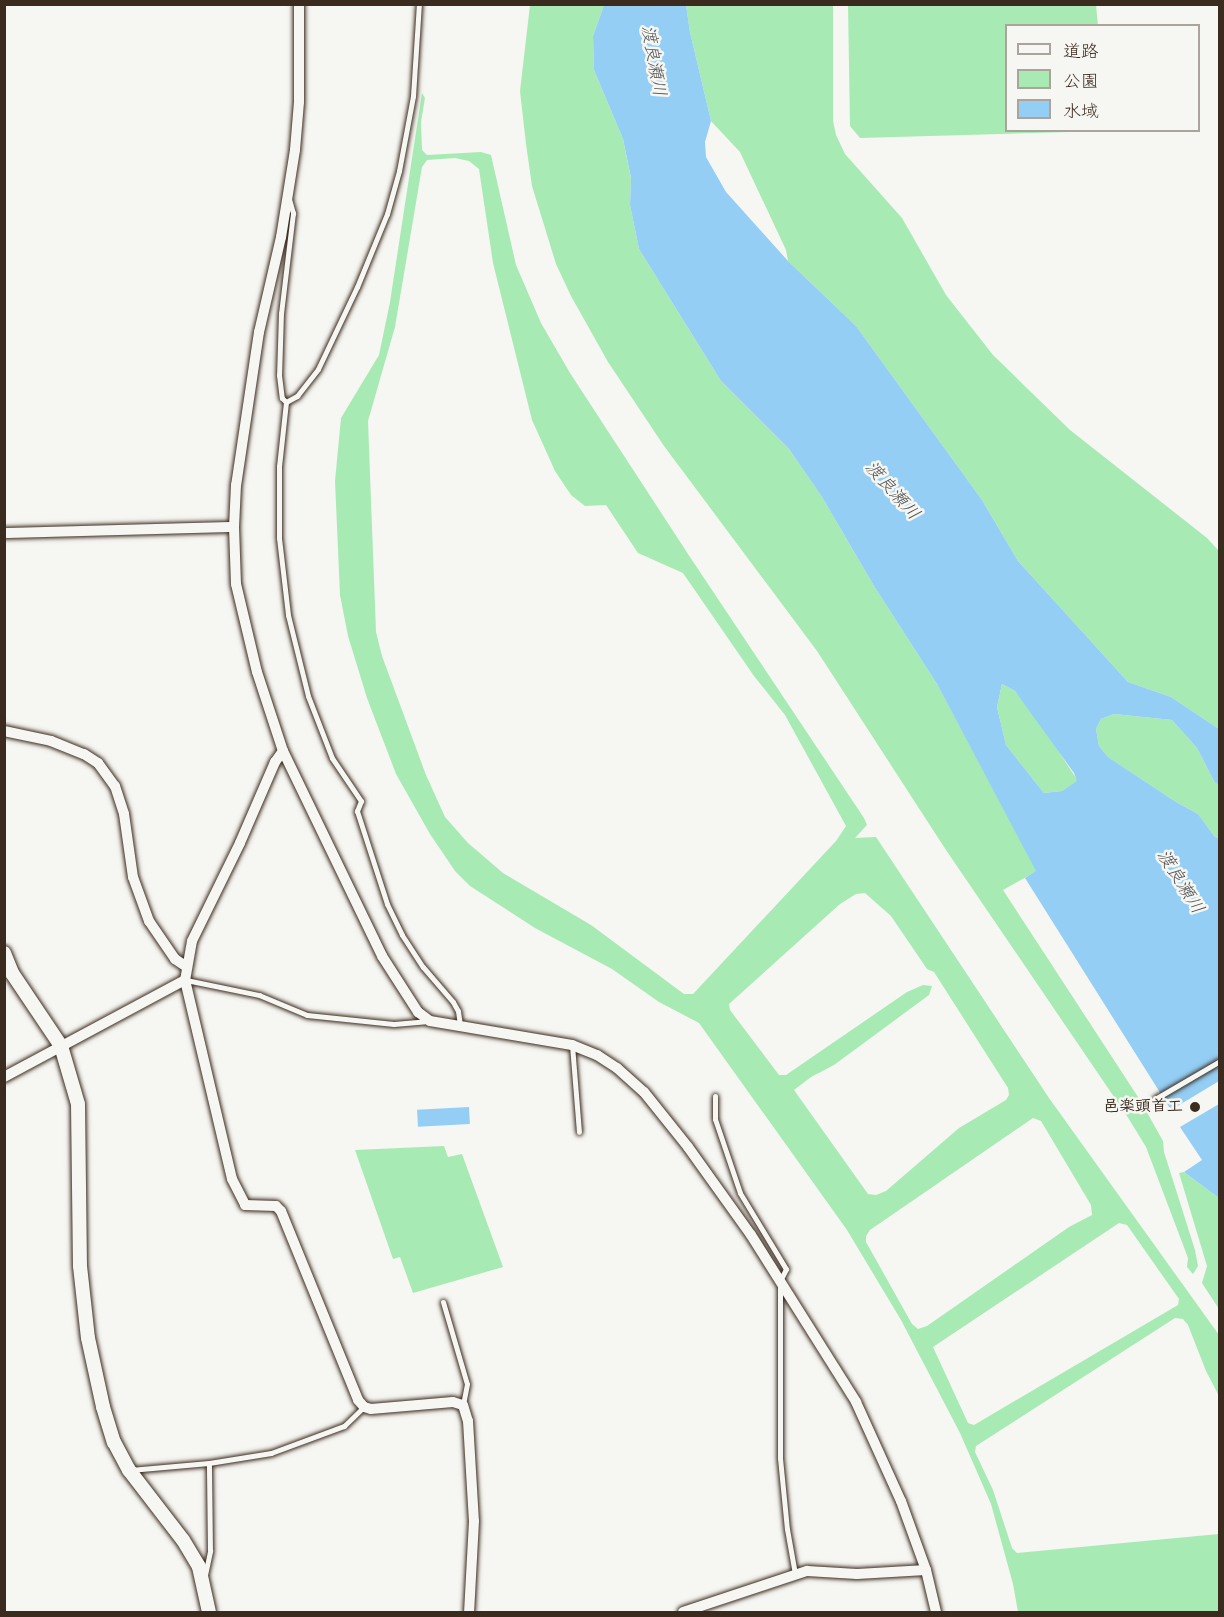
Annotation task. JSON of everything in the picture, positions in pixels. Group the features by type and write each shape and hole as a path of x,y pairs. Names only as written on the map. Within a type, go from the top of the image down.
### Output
{"street":[{"path":"299,4 299,102 289,197 259,332 236,485 234,527 236,584 257,672 283,751 382,956 418,1012 430,1021 572,1045 617,1068 649,1098 688,1147 780,1281 856,1402 901,1501 926,1570 936,1612"},
{"path":"4,533 234,527"},
{"path":"4,731 51,741 84,754 98,763 115,786 124,814 133,877 149,921 175,959 187,967"},
{"path":"283,751 275,762 240,843 192,940 185,980 232,1179 245,1205 276,1206 281,1211 358,1400 364,1407 453,1402 463,1405 468,1421 474,1521 470,1612"},
{"path":"4,953 12,974 61,1046 78,1104 80,1266 88,1338 103,1407 114,1442 129,1470 183,1540 203,1577 209,1612"},
{"path":"4,1077 185,980"},
{"path":"683,1612 701,1610 807,1571 857,1574 926,1570"}],"lane":[{"path":"286,402 297,396 318,369 357,287 387,214 399,171 413,96 419,4"},
{"path":"289,197 293,205 293,213 281,313 279,375 282,398 286,402 279,466 279,538 288,615 308,696 332,758 361,801 357,811 387,904 402,935 423,968 453,1002 458,1011 460,1026"},
{"path":"185,980 259,995 307,1015 394,1024 430,1021"},
{"path":"572,1045 579,1132"},
{"path":"1155,1099 1220,1061"},
{"path":"715,1096 716,1119 740,1193 786,1269 780,1281 780,1458 787,1529 795,1574"},
{"path":"443,1302 467,1384 466,1400 463,1405"},
{"path":"129,1470 209,1463 271,1453 296,1446 344,1426 364,1407"},
{"path":"203,1577 210,1551 209,1463"}],"green space":[{"path":"530,5 604,5 593,36 594,70 623,139 631,179 630,205 639,249 721,381 789,449 822,497 874,586 937,684 1037,871 1003,890 1140,1100 1163,1141 1164,1152 1195,1250 1198,1266 1193,1274 1187,1267 1188,1258 1146,1147 1127,1116 946,850 817,651 664,446 608,362 571,296 556,264 532,186 526,144 520,91"},
{"path":"686,5 833,5 833,121 836,135 845,154 902,218 946,295 993,355 1070,430 1207,538 1219,551 1219,729 1171,697 1128,682 1018,561 982,500 856,326 788,261 786,250 740,152 711,121"},
{"path":"848,5 1096,5 1098,24 1005,24 1005,132 1068,132 860,138 850,126"},
{"path":"422,93 425,98 421,122 422,150 427,155 481,152 491,155 516,265 541,323 570,373 690,557 864,818 867,825 855,838 876,837 1049,1098 1219,1335 1219,1396 1206,1371 1188,1325 1183,1319 1175,1318 976,1446 975,1452 993,1490 1012,1548 1017,1553 1219,1534 1219,1612 1018,1612 1013,1584 991,1504 960,1433 901,1320 847,1230 699,1023 659,1002 612,969 535,928 470,886 455,871 430,834 396,774 367,698 348,636 340,595 335,481 341,418 379,355 390,302","holes":["455,158 469,161 479,169 493,263 532,420 555,471 571,495 585,506 606,505 638,553 683,573 754,676 785,715 846,826 836,841 693,994 684,994 591,925 503,873 468,843 445,817 426,775 382,656 376,632 368,421 395,327 422,167 427,160","865,893 891,916 927,969 934,972 1008,1088 1009,1095 1006,1100 959,1128 886,1191 876,1195 868,1194 794,1090 811,1077 834,1065 929,995 932,986 923,985 907,992 786,1075 779,1075 730,1010 729,1004 840,904 856,894","1033,1118 1041,1121 1091,1205 1092,1215 1069,1227 927,1326 918,1329 912,1324 866,1242 866,1236 870,1230","1119,1223 1127,1225 1179,1299 1178,1305 974,1425 968,1423 933,1347"]},
{"path":"1002,684 1015,691 1042,726 1078,781 1062,791 1044,793 1006,745 997,707"},
{"path":"1114,714 1172,720 1197,748 1215,783 1219,785 1219,838 1215,837 1198,814 1108,757 1099,746 1096,729 1101,719"},
{"path":"444,1146 448,1157 462,1154 503,1267 413,1293 400,1257 393,1259 355,1150"},
{"path":"1184,1172 1219,1198 1219,1309 1202,1283 1207,1266 1179,1173"}],"water":[{"name":"渡良瀬川","path":"604,5 686,5 711,121 705,142 706,157 726,192 788,261 856,326 982,500 1018,561 1128,682 1171,697 1219,729 1219,785 1215,783 1197,748 1172,720 1114,714 1101,719 1096,729 1099,746 1108,757 1198,814 1215,837 1219,838 1219,1081 1171,1110 1025,878 1036,871 937,684 874,586 822,497 789,449 721,381 639,249 630,205 631,178 623,139 594,70 593,36","holes":["1002,684 1015,691 1074,773 1077,781 1062,791 1044,793 1006,745 997,707"]},
{"path":"1219,1104 1219,1198 1184,1172 1202,1160 1180,1127"},
{"path":"469,1107 470,1124 418,1127 417,1110"}],"place":[{"name":"邑楽頭首工","path":"1195,1107"}]}
